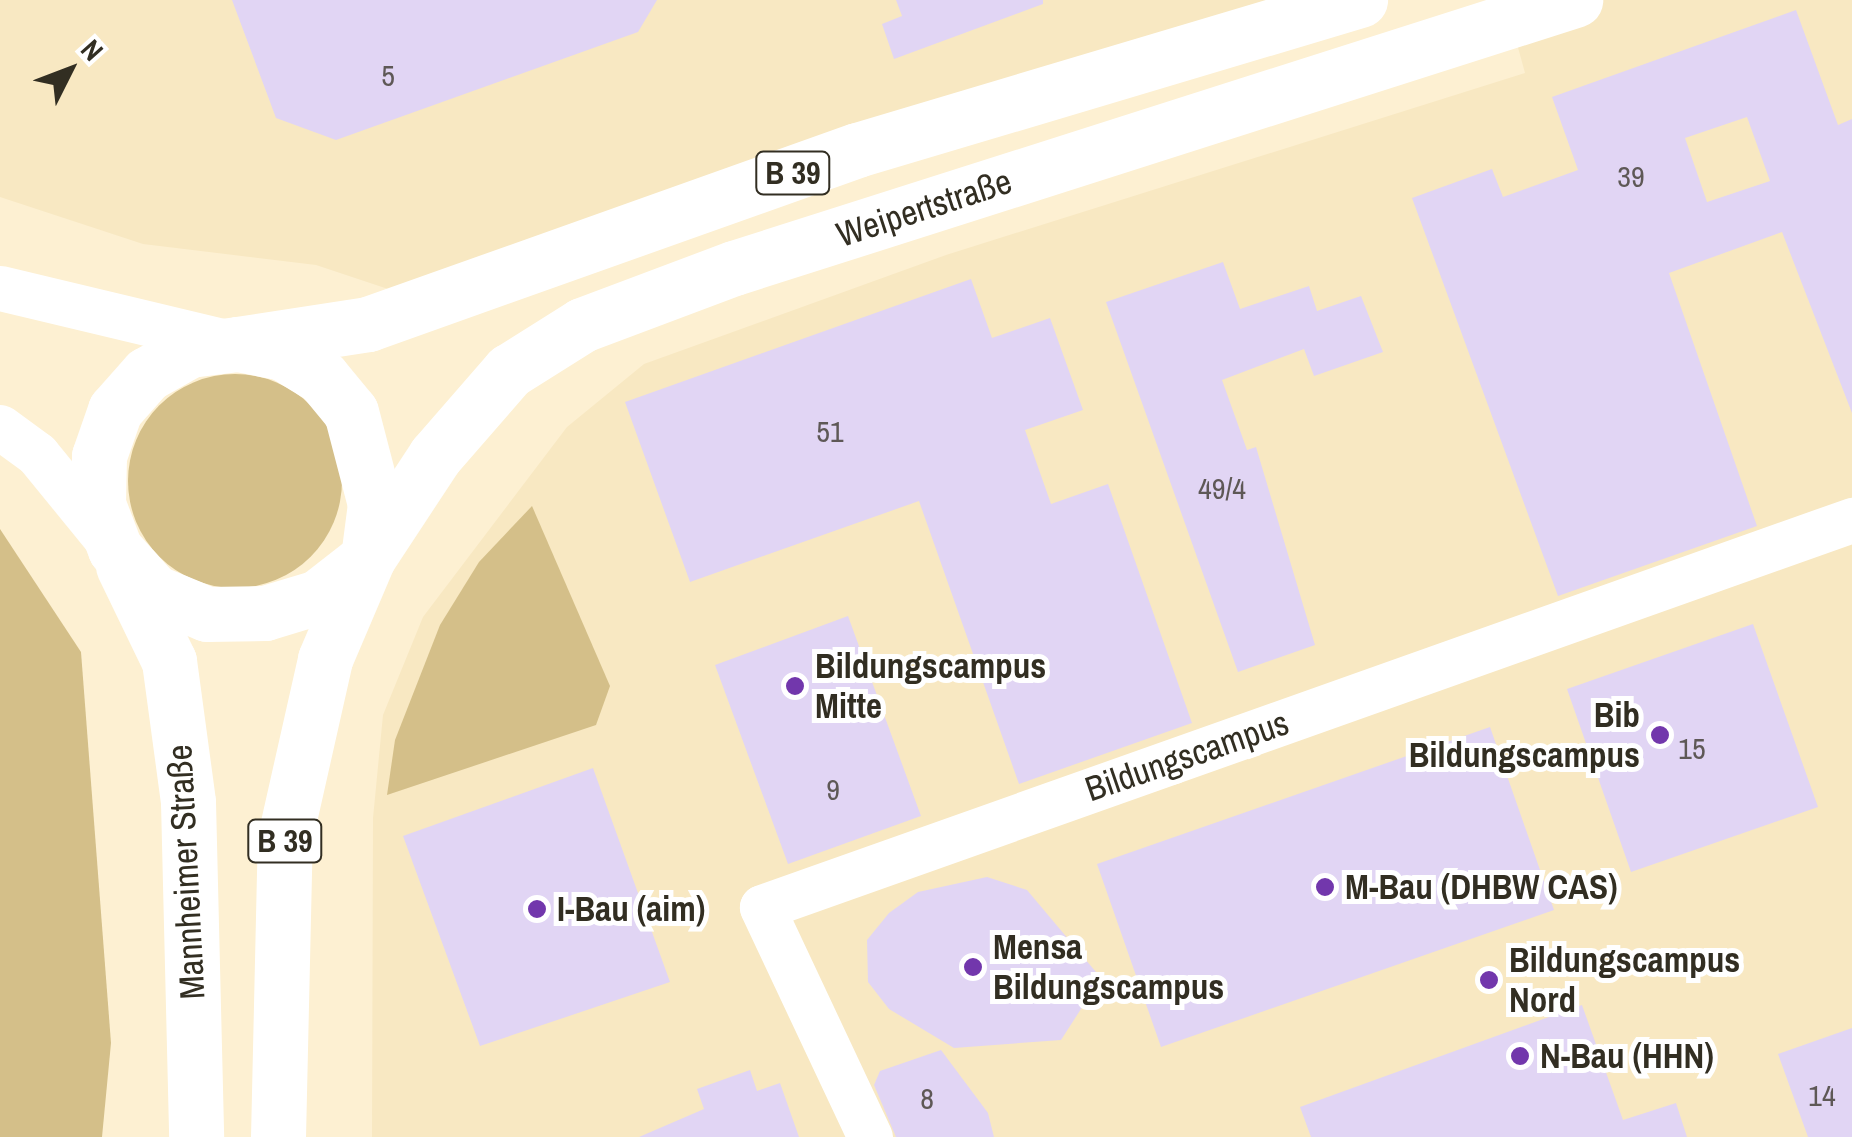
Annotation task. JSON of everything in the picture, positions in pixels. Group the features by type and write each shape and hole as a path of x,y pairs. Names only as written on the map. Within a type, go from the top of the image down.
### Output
{"main road":[{"name":"Weipertstraße","path":"238,344 368,324 857,150 1354,0"},
{"name":"B 39","path":"1356,68 1414,38 1450,0"},
{"name":"Weipertstraße","path":"368,558 488,393 543,345 582,325 1356,68 1575,0"},
{"name":"B 39","path":"115,549 98,488 115,410 162,366 238,344"},
{"path":"115,549 154,592 207,614 265,613 318,597 368,558 375,504 351,412 322,377 282,353 238,344"},
{"name":"Mannheimer Straße","path":"115,549 168,662 188,802 196,1137"},
{"name":"B 39","path":"278,1137 286,836 325,659 368,558"}],"street":[{"path":"0,288 238,344"},
{"name":"Mannheimer Straße","path":"0,427 37,454 115,549"},
{"name":"Bildungscampus","path":"870,1137 762,907 1852,520"}],"shaded area":[{"path":"0,0 1332,0 406,295 316,265 143,244 0,197"},
{"path":"1505,0 1852,0 1852,1137 372,1137 373,818 383,715 423,617 567,427 644,364 946,255 1525,73"},
{"path":"235,374 276,382 311,405 334,440 342,481 334,522 311,557 276,580 235,588 194,580 159,557 136,522 128,481 136,440 159,405 194,382"},
{"path":"532,506 610,686 596,725 387,795 395,740 440,625 479,562"},
{"path":"0,529 81,652 111,1043 102,1137 0,1137"}],"building":[{"path":"232,0 657,0 638,32 336,140 276,118"},
{"path":"896,0 1043,0 1043,4 894,59 882,24 902,16"},
{"path":"1796,10 1838,125 1852,119 1852,413 1782,232 1669,273 1757,526 1558,596 1412,198 1492,169 1503,197 1578,170 1552,97","holes":["1747,117 1770,181 1707,202 1685,138"]},
{"path":"1223,262 1240,309 1309,286 1317,311 1361,296 1383,352 1314,376 1304,349 1222,380 1247,450 1256,447 1315,645 1238,672 1106,302"},
{"path":"971,279 992,338 1050,318 1083,410 1025,430 1051,504 1108,484 1192,723 1019,784 919,501 690,582 625,402"},
{"path":"848,616 921,816 788,864 715,665"},
{"path":"1753,624 1818,807 1631,872 1567,689"},
{"name":"M-Bau (DHBW CAS)","path":"1490,727 1554,910 1161,1047 1097,864"},
{"name":"I-Bau (aim)","path":"593,768 670,982 480,1046 403,836"},
{"name":"Mensa Bildungscampus","path":"987,877 1027,890 1101,978 1061,1040 954,1048 889,1009 868,982 867,940 889,913 918,892"},
{"name":"N-Bau (HHN)","path":"1582,1005 1623,1120 1676,1103 1687,1137 1311,1137 1300,1107"},
{"path":"1852,1028 1852,1137 1808,1137 1778,1054"},
{"path":"941,1050 988,1113 994,1137 896,1137 874,1085 880,1071"},
{"path":"750,1070 757,1091 780,1083 799,1137 639,1137 704,1109 697,1089"}],"place":[{"name":"Bildungscampus Mitte","path":"795,686"},
{"name":"Bib Bildungscampus","path":"1660,735"},
{"name":"M-Bau (DHBW CAS)","path":"1325,887"},
{"name":"I-Bau (aim)","path":"537,909"},
{"name":"Mensa Bildungscampus","path":"973,967"},
{"name":"Bildungscampus Nord","path":"1489,980"},
{"name":"N-Bau (HHN)","path":"1520,1056"}]}
